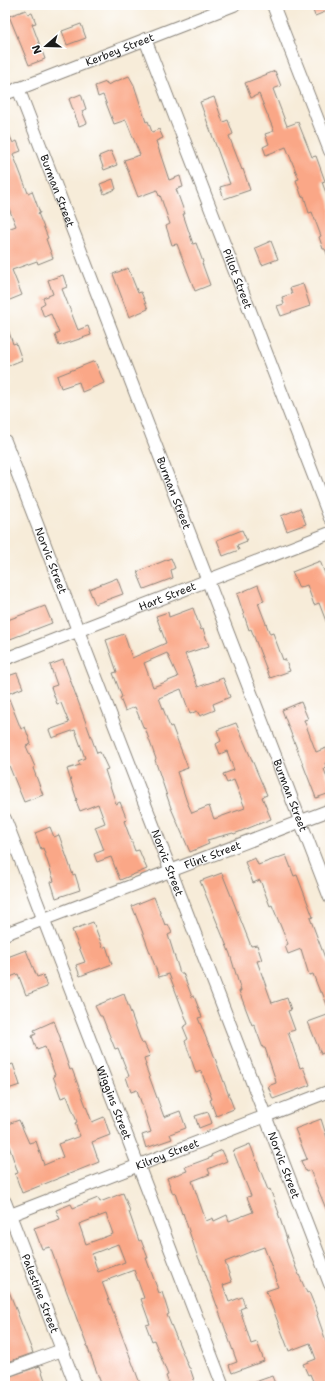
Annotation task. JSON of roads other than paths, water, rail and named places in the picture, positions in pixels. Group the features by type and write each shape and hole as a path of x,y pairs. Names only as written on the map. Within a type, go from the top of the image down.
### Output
{"street":[{"name":"Kerbey Street","path":"5,93 234,5"},
{"path":"273,5 330,151"},
{"name":"Pillot Street","path":"145,40 330,518"},
{"name":"Burman Street","path":"18,88 330,898"},
{"name":"Norvic Street","path":"5,441 330,1284"},
{"name":"Hart Street","path":"5,659 330,533"},
{"name":"Flint Street","path":"5,934 330,810"},
{"name":"Wiggins Street","path":"5,819 223,1386"},
{"name":"Kilroy Street","path":"8,1216 330,1092"},
{"name":"Palestine Street","path":"5,1202 8,1216 76,1386"},
{"path":"5,1371 62,1350"}]}
